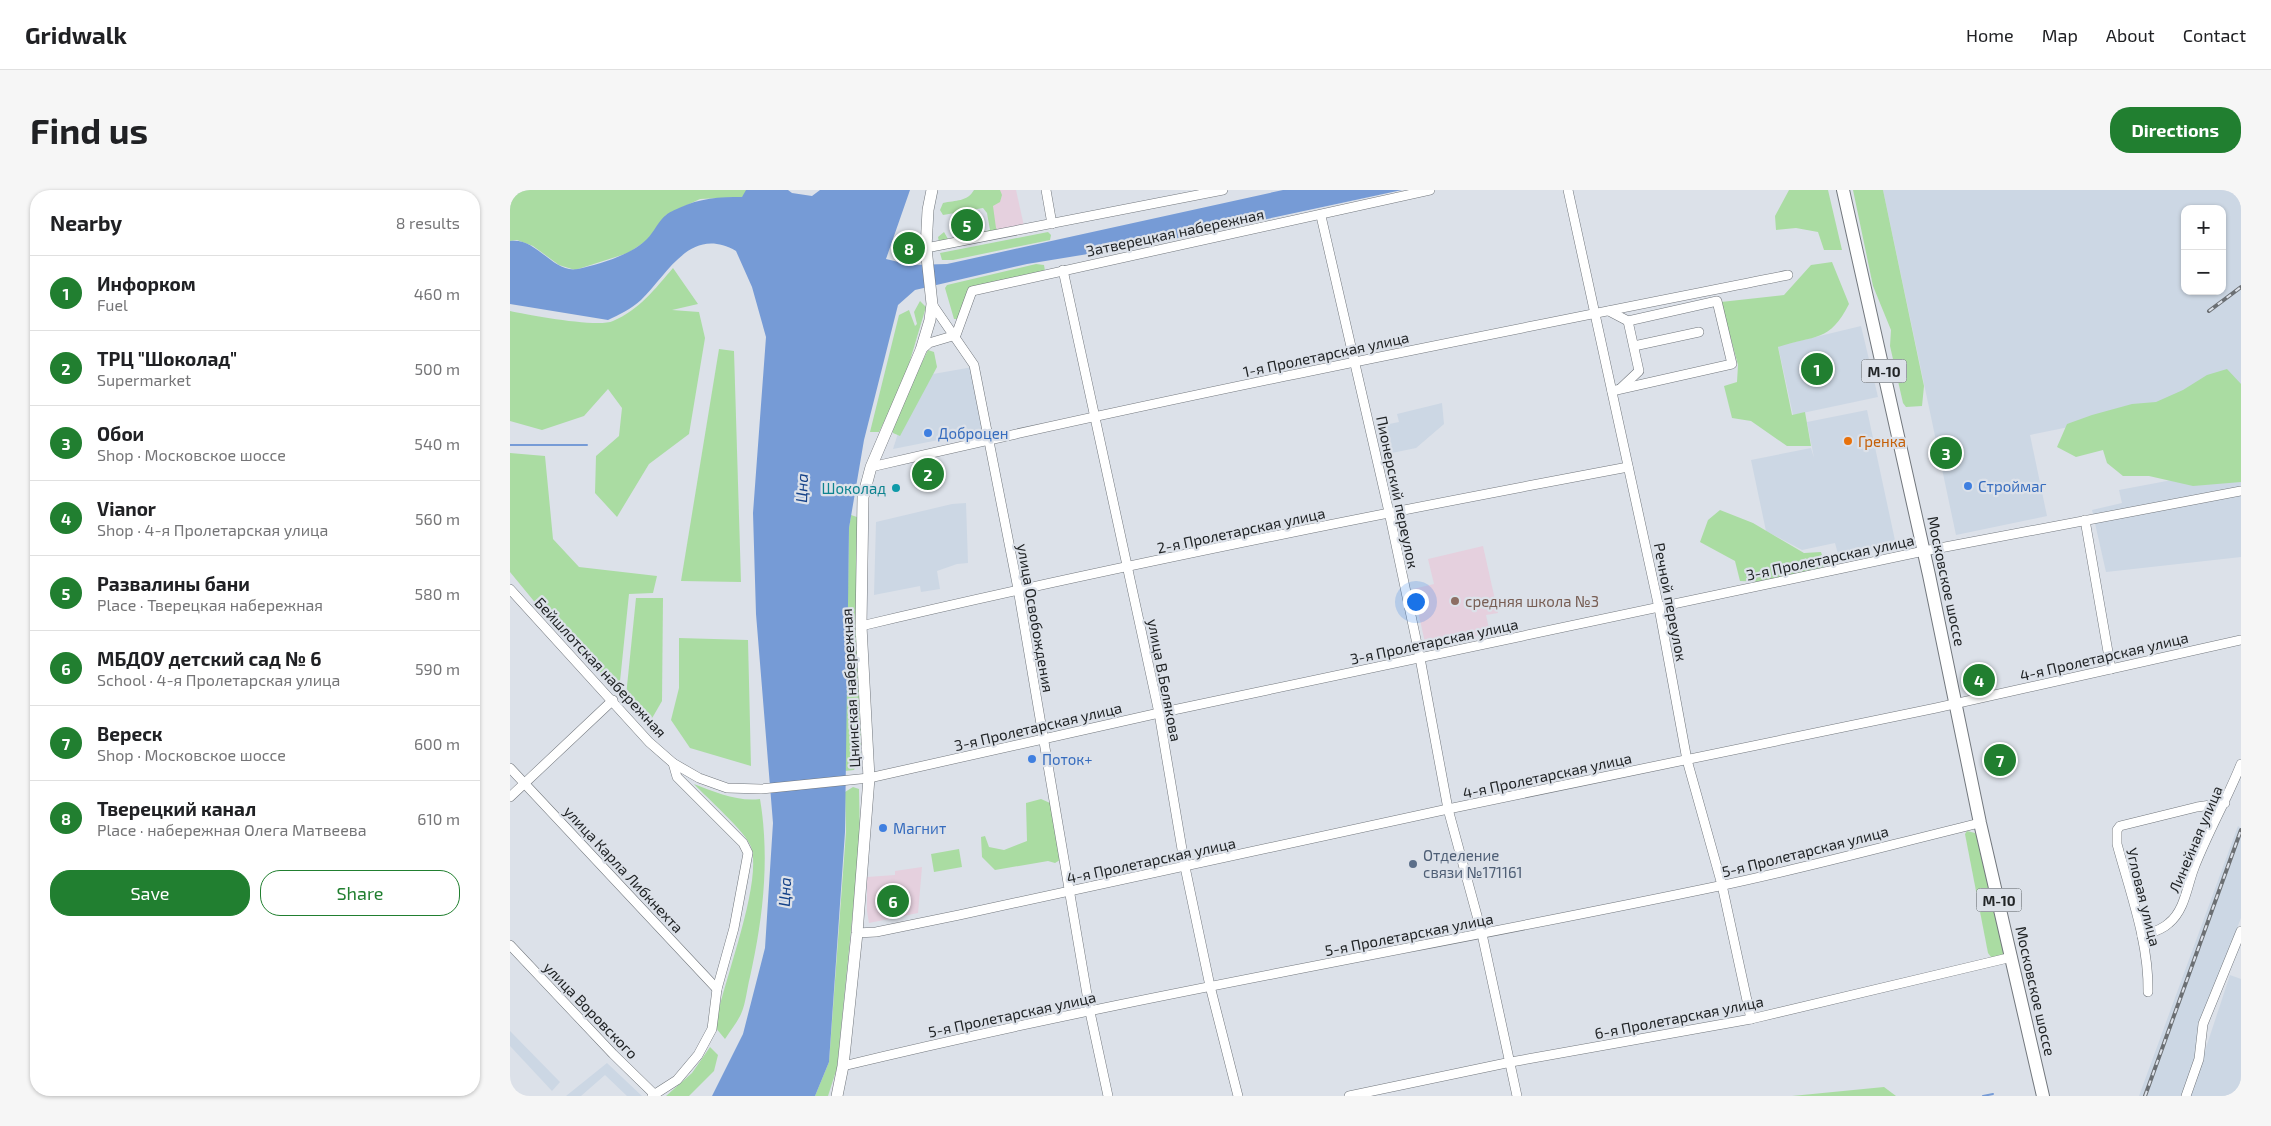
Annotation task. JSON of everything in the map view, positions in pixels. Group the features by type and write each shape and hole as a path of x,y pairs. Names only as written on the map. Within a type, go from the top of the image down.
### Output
{"highway":[{"name":"Московское шоссе","path":"1843,190 1957,703 1980,823 2043,1096"}],"main road":[{"name":"Цнинская набережная","path":"837,1096 857,933 869,778 861,626 863,497 871,467 921,350 932,304 926,248 928,210 932,190"}],"street":[{"path":"1046,190 1052,224"},
{"path":"926,248 1223,190"},
{"name":"Затверецкая набережная","path":"956,335 972,291 1321,216 1430,190"},
{"name":"Речной переулок","path":"1568,190 1596,314 1616,389 1628,466 1659,608 1687,760 1722,885 1751,1019"},
{"name":"Пионерский переулок","path":"1321,216 1356,361 1389,512 1420,658 1448,809 1482,934 1517,1096"},
{"name":"улица В.Белякова","path":"1063,270 1159,713 1186,867 1210,986 1238,1096"},
{"name":"1-я Пролетарская улица","path":"871,467 990,439 1096,418 1356,361 1788,275"},
{"path":"1609,311 1628,321 1717,301 1732,364 1616,389"},
{"name":"улица Освобождения","path":"932,304 956,335 974,365 1018,589 1090,1012 1108,1096"},
{"path":"1616,389 1639,371 1628,321"},
{"path":"1634,346 1699,332"},
{"path":"921,350 929,343 956,335"},
{"name":"2-я Пролетарская улица","path":"861,626 1018,589 1389,512 1628,466"},
{"name":"3-я Пролетарская улица","path":"850,781 1159,713 1924,551 2241,491"},
{"path":"2085,520 2110,669"},
{"name":"Бейшлотская набережная","path":"510,589 649,742 673,763 699,778 727,788 761,789 850,781"},
{"name":"4-я Пролетарская улица","path":"857,933 876,932 1186,867 1448,809 1957,703 2241,640"},
{"path":"510,798 612,700"},
{"name":"Бейшлотская набережная","path":"653,1095 677,1080 698,1055 712,1029 717,989 734,928 748,853 743,843 677,777 673,763"},
{"name":"Линейная улица","path":"2142,936 2155,932 2170,923 2181,908 2194,869 2241,764"},
{"name":"улица Карла Либкнехта","path":"510,768 717,989"},
{"name":"Угловая улица","path":"2148,992 2148,977 2142,936 2117,844 2117,830 2120,826 2224,802"},
{"name":"5-я Пролетарская улица","path":"842,1066 931,1045 1210,986 1482,934 1722,885 1980,823"},
{"path":"2186,1096 2199,1059 2203,1024 2241,931"},
{"name":"улица Воровского","path":"510,945 653,1095"},
{"name":"6-я Пролетарская улица","path":"1349,1096 1511,1062 1751,1019 2012,957"}],"shaded area":[{"path":"988,190 1016,190 1024,226 991,232"},
{"path":"1883,190 2241,190 2241,392 2030,435 2047,516 1956,535"},
{"path":"1861,326 1878,397 1793,415 1778,346"},
{"path":"973,367 984,431 893,449 916,377"},
{"path":"1442,403 1444,424 1416,448 1387,454 1379,426 1399,422 1397,414"},
{"path":"1867,410 1896,545 1839,558 1835,543 1802,550 1766,531 1751,460 1811,448 1814,458 1807,422"},
{"path":"2241,467 2241,557 2106,572 2092,510 2122,503 2119,490"},
{"path":"966,503 968,563 957,564 937,571 940,589 921,592 920,586 874,595 876,522 952,504"},
{"name":"средняя школа №3","path":"1483,546 1498,613 1486,615 1490,633 1426,647 1413,589 1434,584 1428,559"},
{"path":"2238,826 2241,828 2241,918 2199,1024 2195,1059 2185,1090 2182,1096 2139,1096"},
{"path":"922,867 918,913 869,923 867,877 895,875 895,871"},
{"path":"2230,975 2241,979 2241,1096 2190,1096"},
{"path":"510,1031 560,1082 552,1091 510,1046"},
{"path":"607,1063 642,1096 627,1096 605,1075 581,1096 566,1096"}],"green space":[{"path":"510,190 764,190 742,197 700,199 666,215 659,227 646,241 628,253 575,270 559,265 533,246 517,240 510,241"},
{"path":"974,190 1000,190 1002,195 1000,202 993,206 996,228 998,230 1017,226 1019,228 939,242 938,237 944,232 948,239 952,239 990,230 987,213 983,208 943,215 940,210 943,203 965,199"},
{"path":"1789,190 1828,190 1842,250 1824,250 1818,232 1796,228 1776,230 1775,216"},
{"path":"1853,190 1883,190 1924,386 1922,406 1906,407 1903,403 1890,346 1891,330 1873,286"},
{"path":"1048,232 1051,235 1050,240 953,260 942,260 940,253"},
{"path":"1832,262 1849,304 1842,316 1835,325 1820,335 1778,347 1792,415 1805,412 1811,446 1787,446 1751,421 1732,418 1724,386 1737,382 1738,365 1721,302 1784,295 1811,265"},
{"path":"1036,264 1044,265 1045,271 973,288 957,319 954,319 945,288 947,285"},
{"path":"673,268 698,304 672,310 699,312 705,338 689,434 649,464 617,517 595,493 596,456 619,436 622,408 608,389 584,416 542,430 510,421 510,311 579,322 605,323 613,321 639,305"},
{"path":"920,301 926,307 903,384 879,432 870,432 899,315 909,310 915,326 917,324 914,312"},
{"path":"719,349 734,351 741,582 681,581"},
{"path":"928,350 934,352 937,367 900,436 893,433 891,426"},
{"path":"2227,369 2241,384 2241,482 2193,486 2149,476 2123,476 2107,463 2103,450 2076,457 2057,447 2067,424 2132,404 2156,402 2183,390 2207,375"},
{"path":"510,453 545,456 553,539 579,567 657,576 653,593 629,594 619,691 556,628 510,572"},
{"path":"1720,510 1753,523 1804,553 1821,552 1825,565 1820,569 1765,582 1740,581 1735,561 1700,542 1708,520"},
{"path":"851,515 857,517 861,753 854,770 845,771 849,528"},
{"path":"636,598 663,598 662,701 651,720 626,696"},
{"path":"679,638 748,640 751,766 690,748 671,720 679,688"},
{"path":"694,784 735,798 760,799 763,821 764,888 755,955 743,1010 738,1021 725,1039 715,1027 747,909 753,864 751,847 734,824"},
{"path":"853,787 859,789 860,841 837,1068 828,1096 815,1096 829,1062 846,832 845,792"},
{"path":"1041,799 1050,803 1060,860 1055,863 1048,861 995,870 982,857 981,837 985,836 989,847 1004,850 1027,841 1026,803"},
{"path":"1967,831 1975,833 1978,839 2004,954 2003,957 1991,957 1988,953 1965,834"},
{"path":"959,849 962,867 934,872 931,854"},
{"path":"710,1047 718,1055 714,1071 689,1096 666,1096 692,1073"},
{"path":"1884,1087 1896,1096 1792,1096"}],"water":[{"name":"Цна","path":"746,190 788,190 792,193 812,196 820,190 910,190 886,259 911,265 947,264 1283,190 1402,190 1155,243 1027,264 915,290 898,305 864,440 849,528 845,832 829,1062 815,1096 712,1096 743,1034 765,948 773,823 756,614 753,513 766,337 752,287 736,251 720,245 706,244 693,248 681,256 641,300 621,314 608,320 510,304 510,241 520,241 528,244 561,266 569,269 578,269 605,262 633,250 647,239 663,217 672,211 702,200 742,197"}],"waterway":[{"path":"510,445 587,445"},
{"path":"1983,1096 1993,1094"}],"railway":[{"path":"2209,311 2241,287"},
{"path":"2145,1096 2241,830"}],"place":[{"name":"Развалины бани","path":"967,225"},
{"name":"Тверецкий канал","path":"909,248"},
{"name":"Инфорком","path":"1817,369"},
{"name":"Доброцен","path":"928,433"},
{"name":"Гренка","path":"1848,441"},
{"name":"Обои","path":"1946,453"},
{"name":"ТРЦ \"Шоколад\"","path":"928,474"},
{"name":"Строймаг","path":"1968,486"},
{"name":"Шоколад","path":"896,488"},
{"name":"средняя школа №3","path":"1455,601"},
{"name":"Vianor","path":"1979,680"},
{"name":"Поток+","path":"1032,759"},
{"name":"Вереск","path":"2000,760"},
{"name":"Магнит","path":"883,828"},
{"name":"Отделение связи №171161","path":"1413,864"},
{"name":"МБДОУ детский сад № 6","path":"893,901"}]}
